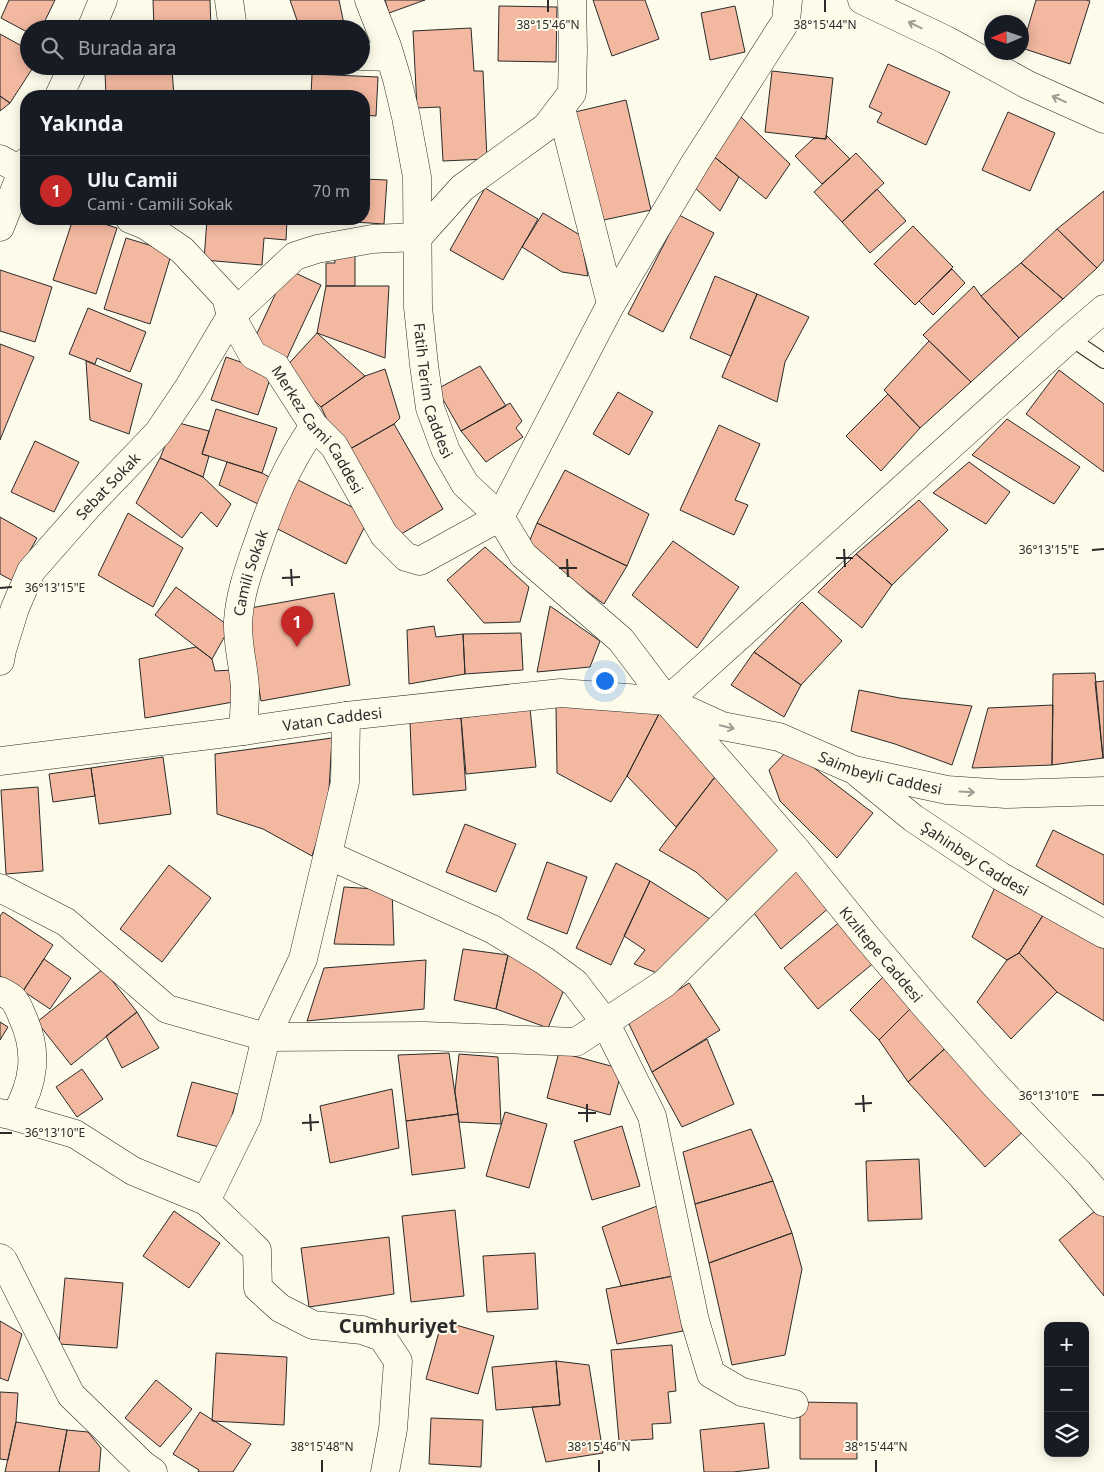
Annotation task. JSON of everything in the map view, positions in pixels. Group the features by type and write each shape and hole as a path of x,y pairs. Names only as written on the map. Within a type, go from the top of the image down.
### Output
{"street":[{"path":"95,20 103,0"},
{"path":"230,0 232,20"},
{"name":"Fatih Terim Caddesi","path":"369,0 390,57 406,116 417,177 418,307 424,366 430,408 446,451 465,484 500,517 523,555 620,640 666,701"},
{"path":"418,237 462,188 546,127 572,93 574,49 572,0"},
{"path":"500,517 611,304 695,163 786,21 788,0"},
{"path":"862,0 946,40 1028,85 1104,119"},
{"path":"370,56 390,57"},
{"path":"61,90 68,75"},
{"path":"561,108 611,304"},
{"path":"0,227 19,166"},
{"name":"Merkez Cami Caddesi","path":"142,225 182,250 226,297 231,316 253,355 276,367 314,426 334,446 384,535 406,557 420,560 500,517"},
{"name":"Sebat Sokak","path":"0,662 15,608 32,571 89,505 158,433 189,387 231,316 295,256 317,249 372,239 418,237"},
{"path":"666,701 1104,309"},
{"name":"Camili Sokak","path":"243,731 245,688 239,653 238,623 240,596 265,522 282,480 295,453 314,426"},
{"name":"Vatan Caddesi","path":"0,761 243,731 346,716 561,693 666,701"},
{"name":"Saimbeyli Caddesi","path":"666,701 722,726 780,737 854,770 947,790 1006,794 1104,791"},
{"name":"Kızıltepe Caddesi","path":"666,701 797,851 926,1007 1104,1202"},
{"path":"206,1201 247,1117 266,1037 303,959 345,782 346,716"},
{"name":"Şahinbey Caddesi","path":"854,770 913,818 1000,876 1104,934"},
{"path":"0,888 66,922 167,1010 266,1037 425,1036 576,1042 665,983 797,851"},
{"path":"328,855 492,929 544,961 575,984 606,1022 652,1116 695,1321 711,1374 742,1392 794,1404"},
{"path":"0,991 14,1000 32,1042 32,1074 26,1094 7,1115 75,1134 133,1171 206,1201 257,1250 258,1288 280,1308 312,1326 362,1330 382,1337 398,1361 393,1429 385,1472"},
{"path":"0,1258 3,1260 71,1395 141,1470"}],"lane":[{"path":"1070,338 1104,361"}],"building":[{"path":"9,0 55,0 45,20 20,20 20,28 1,18"},
{"path":"153,0 210,0 211,20 154,20"},
{"path":"290,0 339,0 343,20 297,20"},
{"path":"385,0 425,0 389,13"},
{"path":"593,0 645,0 659,39 612,56"},
{"path":"1036,0 1090,1 1070,64 1029,50 1029,24"},
{"path":"499,6 557,7 556,62 498,61"},
{"path":"735,6 745,52 710,60 701,13"},
{"path":"471,28 474,71 483,71 487,159 443,161 440,107 417,108 413,31"},
{"path":"0,34 20,45 20,75 28,75 10,103 0,96"},
{"path":"888,64 950,92 926,145 877,122 882,113 869,107"},
{"path":"772,71 833,78 826,139 765,132"},
{"path":"105,75 172,75 174,90 106,90"},
{"path":"312,75 378,77 376,116 370,116 370,90 311,90"},
{"path":"0,96 10,103 0,111"},
{"path":"626,100 651,210 599,221 575,112"},
{"path":"1008,112 1055,133 1030,191 982,170"},
{"path":"739,115 790,164 766,199 712,155"},
{"path":"826,135 850,159 822,184 795,156 814,138 826,139"},
{"path":"856,153 884,183 842,222 814,192"},
{"path":"712,155 739,177 720,211 693,186"},
{"path":"370,179 387,180 384,224 370,223"},
{"path":"485,188 538,219 503,280 450,250"},
{"path":"877,189 906,221 870,253 842,222"},
{"path":"1104,191 1104,260 1097,268 1057,229"},
{"path":"543,213 580,235 588,276 562,272 522,247"},
{"path":"679,215 714,233 663,332 628,314"},
{"path":"71,225 108,225 117,228 96,294 53,280"},
{"path":"207,225 287,225 286,240 264,238 262,265 204,260"},
{"path":"913,226 953,267 915,305 874,264"},
{"path":"1057,229 1097,268 1063,299 1021,263"},
{"path":"126,238 172,252 150,324 104,309"},
{"path":"355,250 355,286 326,286 326,263 335,263 334,251"},
{"path":"1021,263 1063,299 1019,338 981,296"},
{"path":"287,269 321,285 287,358 253,342"},
{"path":"952,269 965,283 933,315 919,301"},
{"path":"0,270 52,287 35,342 0,331"},
{"path":"715,276 757,294 731,356 690,338"},
{"path":"326,286 389,286 385,358 317,333"},
{"path":"974,286 1019,338 971,382 923,335"},
{"path":"757,294 809,317 785,362 777,402 722,377"},
{"path":"88,308 146,332 130,372 97,358 95,364 69,354"},
{"path":"317,333 365,376 321,407 283,370"},
{"path":"929,341 971,382 920,428 884,390"},
{"path":"0,344 34,357 0,440"},
{"path":"226,357 272,373 258,415 211,400"},
{"path":"86,361 142,384 129,434 90,420"},
{"path":"480,366 506,406 461,431 437,389"},
{"path":"385,369 400,418 394,424 343,453 321,407 365,376"},
{"path":"1059,370 1104,404 1104,472 1026,414"},
{"path":"618,392 653,412 629,455 593,434"},
{"path":"888,394 920,428 881,471 846,436"},
{"path":"510,403 522,421 516,428 523,437 486,462 461,431"},
{"path":"216,409 277,428 262,473 202,454"},
{"path":"1007,419 1080,467 1054,504 972,455"},
{"path":"175,422 209,431 202,454 209,456 203,477 160,458"},
{"path":"394,424 443,509 393,539 343,453"},
{"path":"719,425 760,444 735,500 748,505 734,535 680,510"},
{"path":"35,441 79,462 54,512 11,492"},
{"path":"160,458 203,477 231,504 217,527 201,512 182,538 136,503"},
{"path":"227,462 262,473 271,478 262,506 219,485"},
{"path":"969,462 1010,492 986,524 933,493"},
{"path":"565,470 649,514 627,566 537,523"},
{"path":"292,477 370,516 346,564 268,524"},
{"path":"919,500 948,530 892,585 856,554"},
{"path":"128,513 183,548 153,607 98,575"},
{"path":"0,517 37,538 13,581 0,574"},
{"path":"537,523 627,566 604,604 527,547"},
{"path":"673,541 739,587 697,648 632,595"},
{"path":"485,547 529,587 520,622 484,623 447,580"},
{"path":"856,554 892,585 862,628 818,592"},
{"path":"176,587 230,627 212,659 155,615"},
{"path":"334,593 350,685 261,701 245,609"},
{"path":"802,602 842,641 801,685 754,652"},
{"path":"550,606 600,641 590,667 537,672"},
{"path":"434,626 436,637 463,634 465,674 409,684 407,630"},
{"path":"521,633 523,670 465,674 463,634"},
{"path":"196,647 212,659 215,671 232,670 233,702 145,718 139,659"},
{"path":"754,652 801,685 784,717 731,685"},
{"path":"1095,673 1103,758 1052,765 1053,674"},
{"path":"1104,681 1104,758 1103,758 1095,682"},
{"path":"859,690 900,698 972,706 952,765 895,744 851,731"},
{"path":"1053,705 1052,765 972,768 988,708"},
{"path":"556,706 661,710 627,776 611,802 557,773"},
{"path":"530,708 536,767 466,774 461,718"},
{"path":"661,710 718,773 676,827 627,776"},
{"path":"461,718 466,790 413,795 410,722"},
{"path":"332,738 328,807 312,856 263,829 217,814 215,754"},
{"path":"786,752 796,754 873,813 837,858 780,801 769,770"},
{"path":"163,757 171,814 99,824 91,768"},
{"path":"91,768 95,796 53,802 49,774"},
{"path":"718,773 785,853 728,901 696,872 659,850"},
{"path":"38,787 43,871 6,874 1,790"},
{"path":"465,824 516,844 496,892 446,872"},
{"path":"1053,830 1104,855 1104,905 1036,866"},
{"path":"547,862 587,877 567,934 527,919"},
{"path":"616,863 650,881 611,965 576,948"},
{"path":"169,865 211,898 162,962 120,929"},
{"path":"795,869 830,907 781,949 751,909"},
{"path":"650,881 710,919 662,975 634,964 645,950 624,936"},
{"path":"997,883 1047,909 1019,953 1007,960 972,937"},
{"path":"344,887 392,890 394,945 334,944"},
{"path":"1047,909 1104,940 1104,1021 1057,992 1019,953"},
{"path":"3,912 53,945 23,991 0,976 0,916"},
{"path":"842,920 876,961 818,1009 784,968"},
{"path":"463,949 508,955 496,1009 454,1000"},
{"path":"1019,953 1057,992 1011,1039 977,1002 1007,960"},
{"path":"508,955 566,985 548,1028 496,1009"},
{"path":"44,959 71,978 50,1009 23,991"},
{"path":"426,960 424,1009 307,1021 324,968"},
{"path":"103,969 137,1012 71,1065 37,1022"},
{"path":"885,975 914,1005 879,1040 850,1010"},
{"path":"689,983 720,1030 652,1072 628,1022"},
{"path":"914,1005 950,1044 908,1082 879,1040"},
{"path":"137,1012 159,1048 122,1068 106,1036"},
{"path":"0,1022 8,1027 0,1040"},
{"path":"707,1039 734,1104 682,1127 652,1072"},
{"path":"950,1044 1027,1128 985,1167 908,1082"},
{"path":"559,1052 622,1069 610,1115 547,1098"},
{"path":"449,1053 458,1114 406,1121 398,1055"},
{"path":"459,1054 498,1057 501,1124 459,1122 455,1091"},
{"path":"82,1069 103,1099 77,1117 56,1087"},
{"path":"192,1082 238,1094 223,1148 177,1136"},
{"path":"392,1089 399,1148 330,1163 320,1106"},
{"path":"505,1112 547,1124 529,1188 486,1176"},
{"path":"458,1114 465,1168 412,1175 406,1121"},
{"path":"622,1126 640,1186 592,1200 574,1141"},
{"path":"751,1129 773,1181 695,1204 683,1152"},
{"path":"919,1159 922,1219 868,1221 866,1161"},
{"path":"773,1181 792,1233 709,1263 695,1204"},
{"path":"657,1206 673,1276 621,1286 602,1227"},
{"path":"1100,1207 1104,1211 1104,1296 1059,1240"},
{"path":"455,1210 464,1296 411,1302 402,1216"},
{"path":"174,1211 220,1243 189,1288 143,1256"},
{"path":"792,1233 802,1269 785,1355 732,1365 709,1263"},
{"path":"389,1237 394,1294 309,1307 301,1248"},
{"path":"535,1253 538,1309 487,1312 483,1256"},
{"path":"673,1276 683,1331 617,1344 606,1289"},
{"path":"65,1278 123,1283 117,1348 59,1344"},
{"path":"0,1321 22,1334 8,1381 0,1378"},
{"path":"442,1321 494,1336 478,1394 426,1379"},
{"path":"672,1345 676,1391 668,1392 671,1423 652,1424 653,1439 619,1441 611,1350"},
{"path":"216,1353 287,1357 284,1425 212,1421"},
{"path":"556,1361 589,1365 603,1453 546,1462 532,1407 560,1405"},
{"path":"556,1361 560,1405 496,1410 492,1367"},
{"path":"156,1380 192,1409 160,1447 125,1418"},
{"path":"0,1392 18,1393 16,1422 8,1460 0,1459"},
{"path":"800,1402 857,1403 857,1459 800,1459"},
{"path":"200,1412 251,1444 233,1472 198,1472 199,1470 173,1454"},
{"path":"431,1418 483,1420 481,1467 429,1464"},
{"path":"16,1422 67,1430 59,1472 5,1472"},
{"path":"764,1423 769,1468 733,1472 704,1472 700,1430"},
{"path":"67,1430 88,1432 101,1448 99,1472 59,1472"}],"place":[{"name":"Ulu Camii","path":"297,647"}],"district":[{"name":"Cumhuriyet","path":"398,1325"}]}
